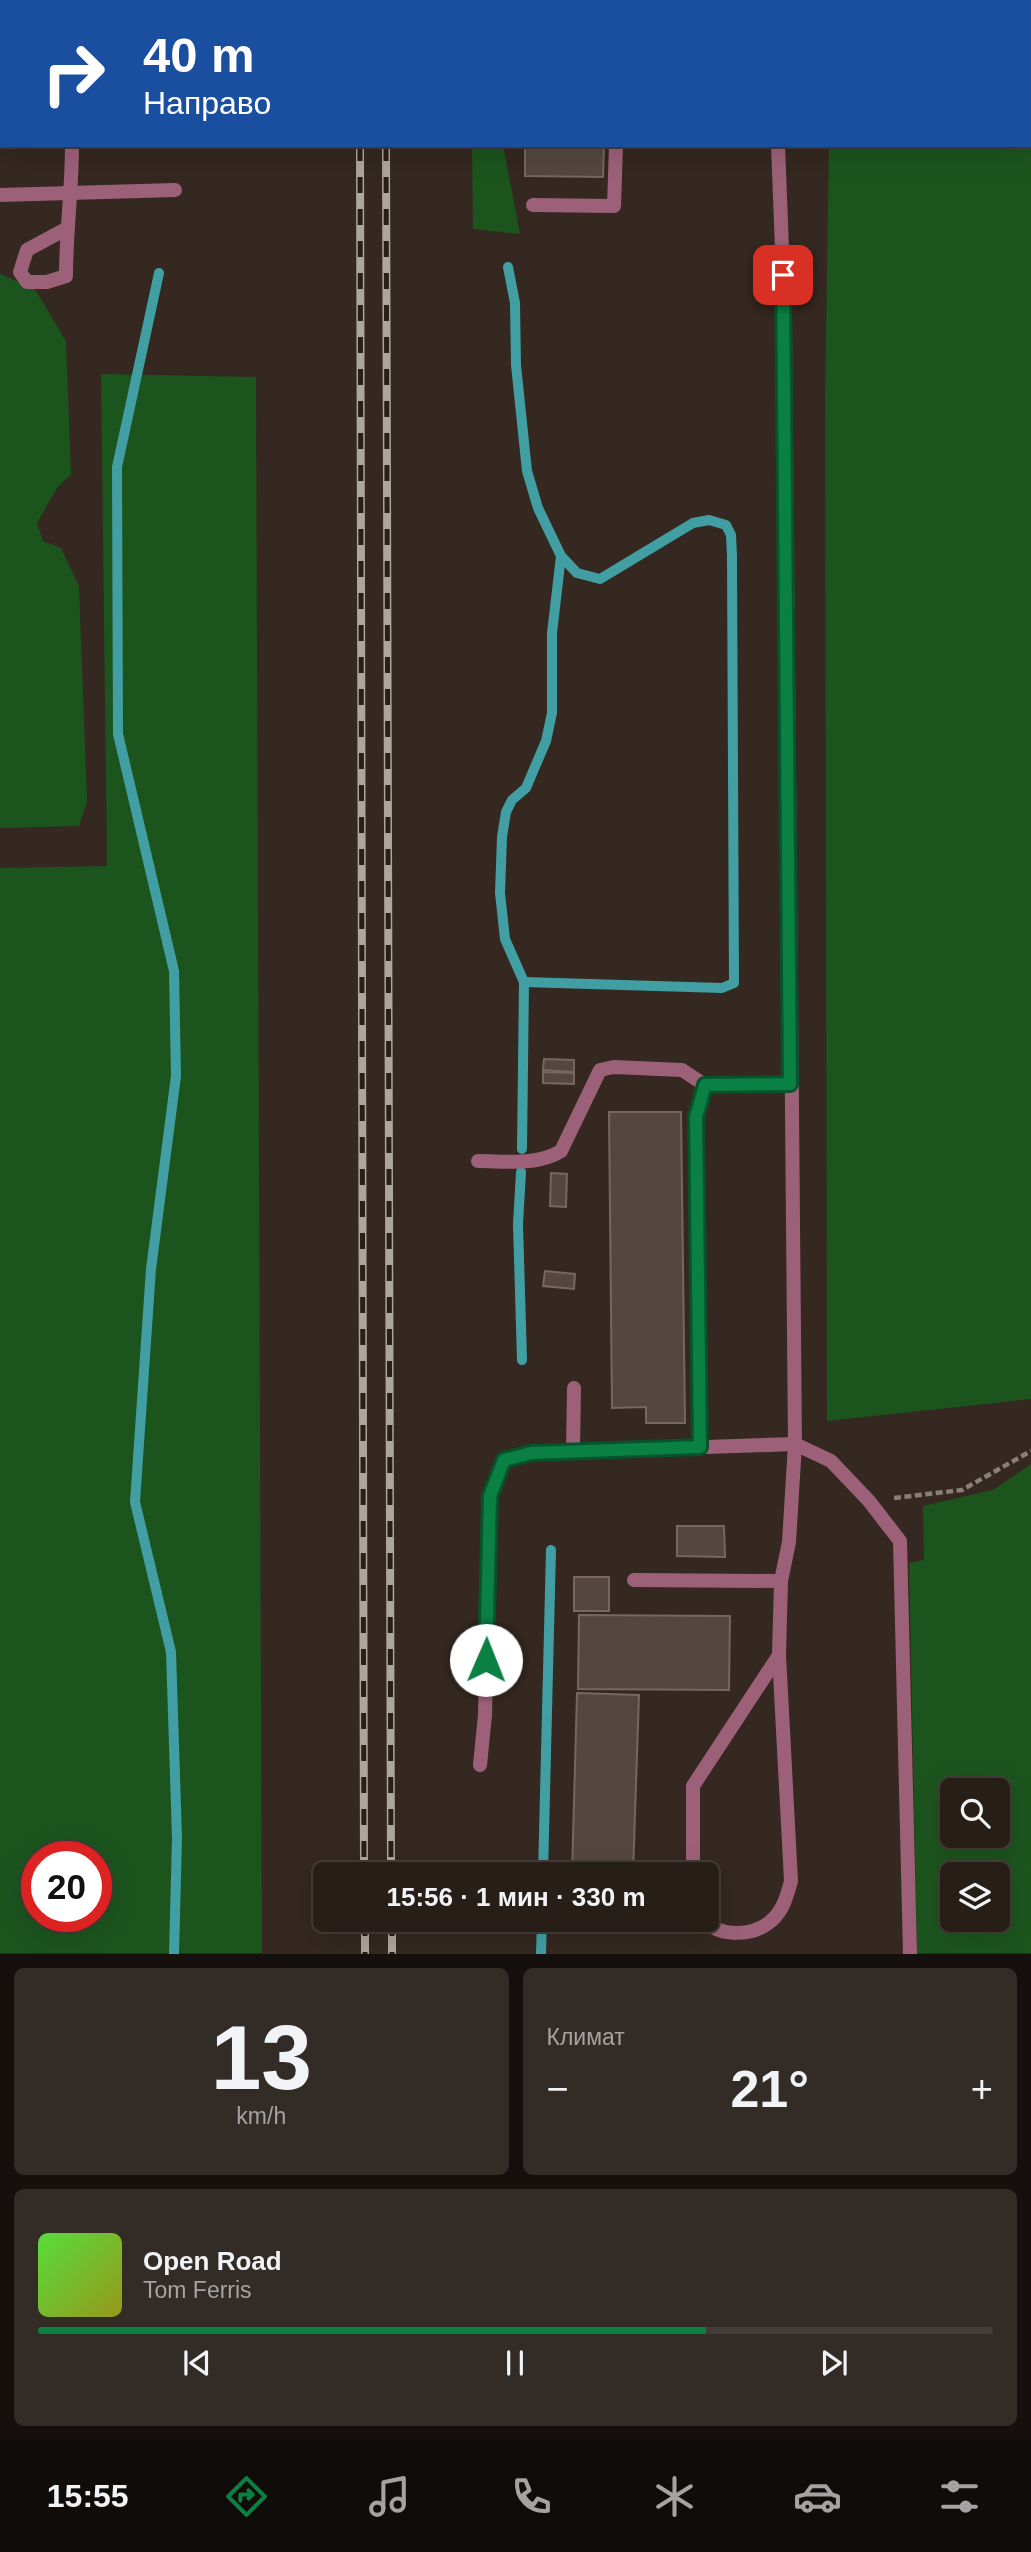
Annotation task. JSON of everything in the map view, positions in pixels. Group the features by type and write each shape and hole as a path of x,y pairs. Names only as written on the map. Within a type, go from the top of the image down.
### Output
{"lane":[{"path":"66,229 72,191 72,147"},
{"path":"533,205 614,206 616,147"},
{"path":"719,1930 732,1933 752,1931 771,1922 783,1906 791,1881 779,1654 781,1581 789,1542 795,1444 785,327 778,147"},
{"path":"0,195 175,190"},
{"path":"478,1161 536,1161 550,1158 561,1151 600,1070 681,1070 705,1085 790,1084"},
{"path":"700,1447 696,1117 705,1085"},
{"path":"573,1451 574,1388"},
{"path":"480,1765 485,1715 490,1496 496,1472 504,1460 531,1453 795,1444 831,1461 869,1501 900,1541 910,1954"},
{"path":"634,1580 781,1581"},
{"path":"693,1862 693,1786 779,1654"}],"path":[{"path":"869,1501 962,1490 1031,1451"}],"green space":[{"path":"472,147 503,147 520,234 473,229"},
{"path":"829,147 1031,147 1031,1399 827,1421 825,397"},
{"path":"0,274 35,289 66,341 71,474 57,488 37,523 43,541 61,548 79,586 87,801 79,826 0,828"},
{"path":"101,374 256,377 262,1953 0,1953 0,868 107,866"},
{"path":"1031,1464 1031,1953 917,1953 909,1563 924,1560 923,1506 993,1490"}],"building":[{"path":"525,147 604,147 603,177 525,176"},
{"path":"544,1059 574,1060 574,1072 543,1070"},
{"path":"543,1072 574,1073 574,1084 543,1083"},
{"path":"609,1112 681,1112 685,1423 646,1423 646,1407 612,1408"},
{"path":"551,1173 567,1174 566,1207 550,1206"},
{"path":"545,1271 575,1274 574,1289 543,1286"},
{"path":"677,1526 724,1526 725,1557 677,1556"},
{"path":"574,1577 609,1577 609,1611 574,1611"},
{"path":"579,1615 730,1616 729,1690 578,1689"},
{"path":"577,1693 639,1695 633,1862 572,1862"}],"waterway":[{"path":"508,267 515,303 516,365 527,471 538,508 561,556 577,573 600,579 693,523 709,520 726,525 731,535 732,556 734,983 722,988 524,982"},
{"path":"159,273 117,467 118,734 174,971 176,1076 151,1269 135,1502 171,1652 177,1838 174,1954"},
{"path":"522,1149 524,982 505,939 500,893 502,837 506,812 512,800 526,788 546,741 552,713 552,633 561,556"},
{"path":"521,1172 518,1224 522,1360"},
{"path":"543,1862 551,1550"},
{"path":"541,1954 542,1932"}],"railway":[{"path":"360,147 364,1862"},
{"path":"386,147 391,1862"},
{"path":"365,1932 365,1954"},
{"path":"392,1932 392,1954"}],"route":[{"path":"486,1660 490,1496 496,1472 504,1460 531,1453 700,1447 696,1117 705,1085 790,1084 783,275"}]}
